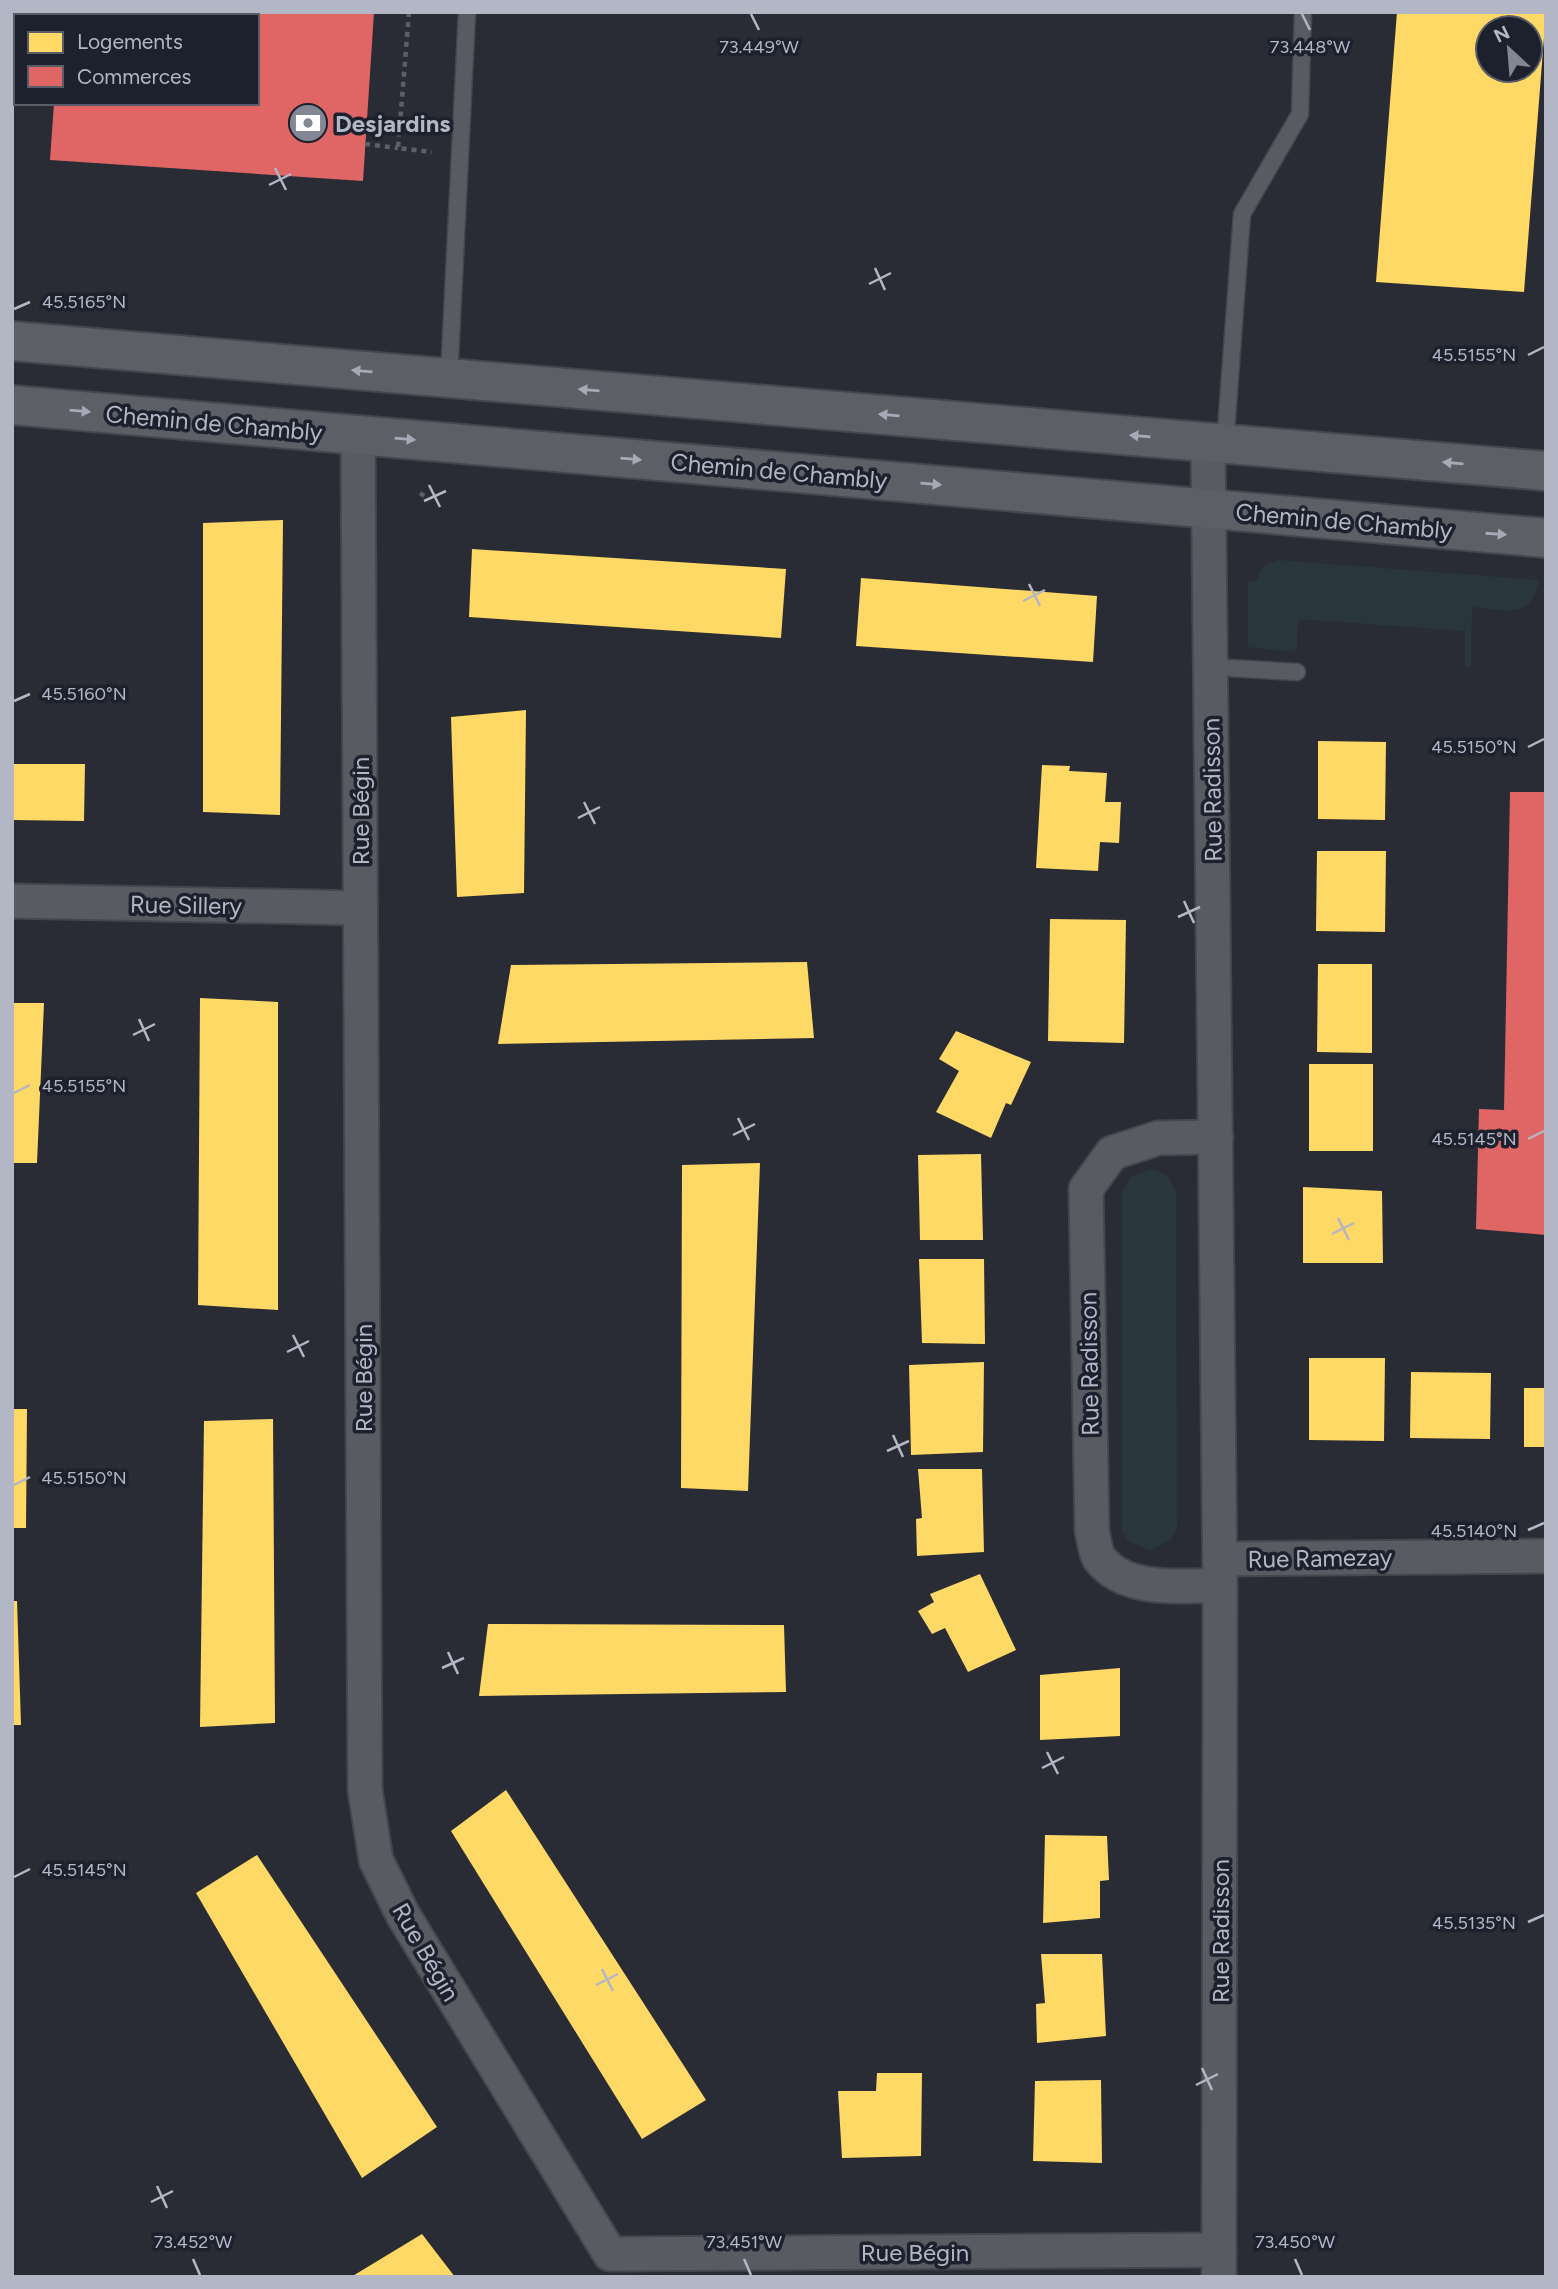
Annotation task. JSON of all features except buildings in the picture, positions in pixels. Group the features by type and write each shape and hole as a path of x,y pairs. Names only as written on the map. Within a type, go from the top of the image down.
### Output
{"main road":[{"path":"12,341 1546,471"},
{"name":"Chemin de Chambly","path":"12,405 1546,538"}],"street":[{"name":"Rue Bégin","path":"358,435 365,1790 376,1860 403,1916 605,2265 1219,2263"},
{"name":"Rue Radisson","path":"1217,443 1209,508 1220,1572 1219,2263"},
{"name":"Rue Sillery","path":"12,901 360,908"},
{"name":"Rue Radisson","path":"1216,1137 1158,1138 1112,1153 1086,1189 1092,1531 1098,1556 1117,1576 1165,1586 1220,1572"},
{"name":"Rue Ramezay","path":"1220,1572 1546,1556"}],"lane":[{"path":"449,379 467,12"},
{"path":"1217,443 1242,214 1300,114 1303,12"},
{"path":"1210,667 1297,672"}],"path":[{"path":"398,148 410,12"},
{"path":"365,144 460,155"},
{"path":"420,493 426,497"}],"shaded area":[{"path":"1279,560 1539,580 1530,602 1523,608 1506,610 1472,607 1471,667 1465,667 1465,631 1298,619 1297,648 1293,652 1248,647 1248,581 1256,581 1264,565"},
{"path":"1151,1169 1167,1175 1176,1191 1177,1528 1171,1540 1150,1550 1128,1541 1122,1530 1122,1193 1130,1177"}],"place":[{"name":"Desjardins","path":"308,123"}]}
